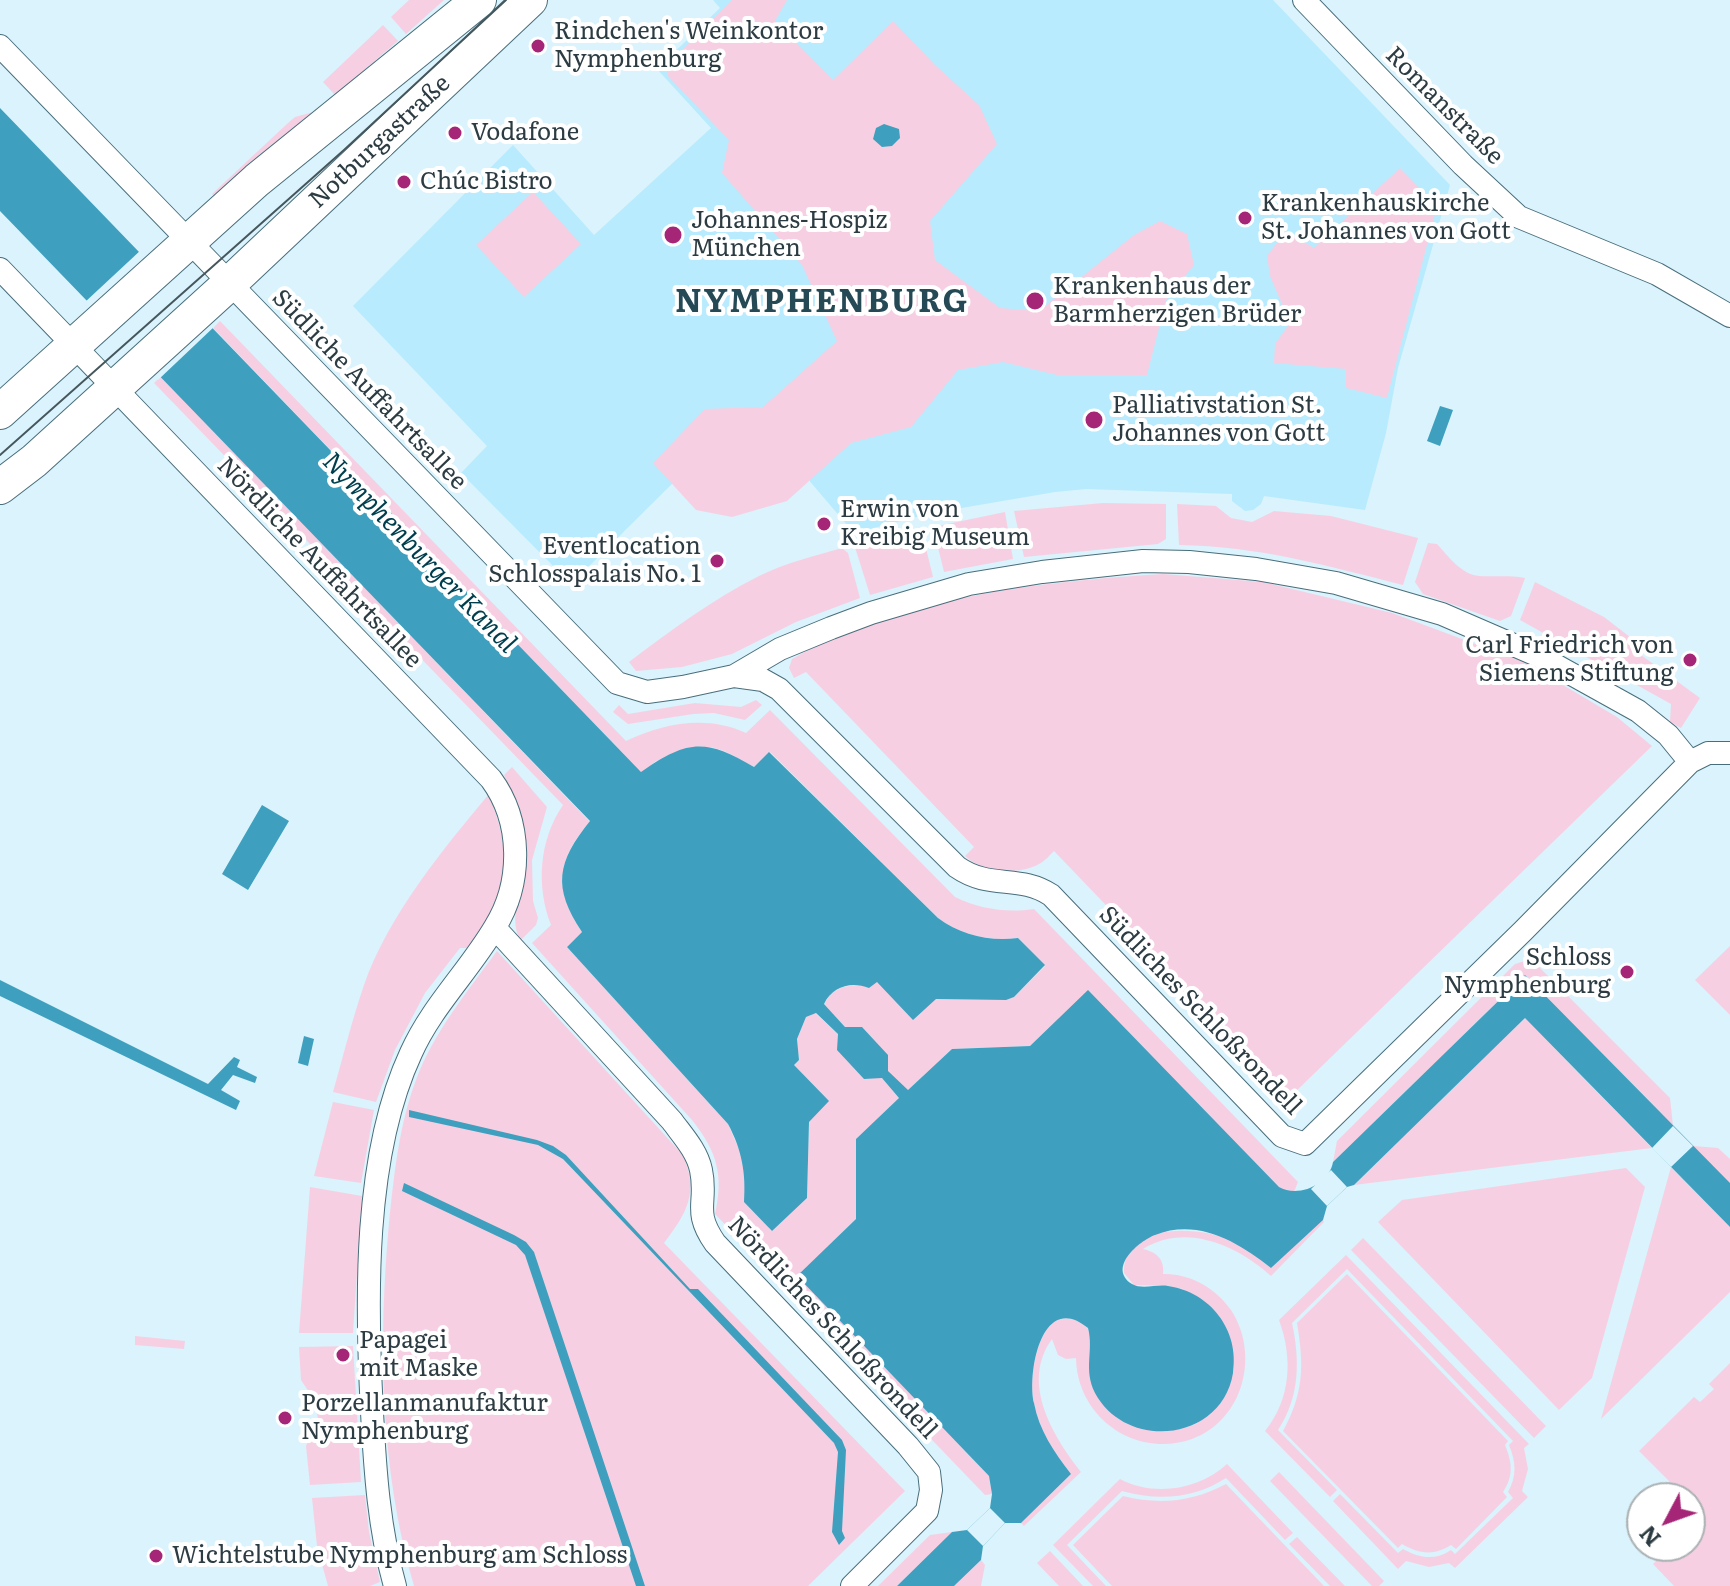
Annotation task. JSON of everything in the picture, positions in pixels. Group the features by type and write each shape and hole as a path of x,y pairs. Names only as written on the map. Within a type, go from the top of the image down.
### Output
{"main road":[{"name":"Notburgastraße","path":"0,412 257,180 479,0"},
{"name":"Notburgastraße","path":"0,487 34,461 218,294 530,0"}],"street":[{"name":"Romanstraße","path":"1304,0 1463,165 1519,217 1657,274 1730,316"},
{"name":"Südliche Auffahrtsallee","path":"0,46 218,294 617,683 647,692 734,676"},
{"name":"Nördliche Auffahrtsallee","path":"0,269 87,334 501,792 516,843 507,901 495,928"},
{"path":"734,676 780,649 831,628 969,584 1143,561 1189,562 1256,569 1336,583 1442,614 1539,656 1638,711 1668,735 1690,762 1708,753 1730,753"},
{"name":"Südliches Schloßrondell","path":"734,676 763,680 779,689 957,867 971,876 990,882 1027,884 1051,895 1282,1136 1305,1144 1690,762"},
{"path":"395,1586 376,1487 368,1338 372,1233 381,1158 392,1109 410,1054 438,1004 495,928"},
{"name":"Nördliches Schloßrondell","path":"495,928 672,1121 693,1149 701,1167 702,1221 715,1243 908,1446 929,1472 931,1490 927,1511 852,1586"}],"shaded area":[{"path":"409,0 444,0 406,34 391,17"},
{"name":"Krankenhaus der Barmherzigen Brüder","path":"713,0 1273,0 1450,185 1398,368 1386,433 1365,510 1264,496 1261,504 1245,511 1232,501 1232,494 1086,489 932,513 854,533 772,437 693,463 571,584 461,473 487,446 353,306 513,145 594,235 711,128 657,69 720,8"},
{"path":"732,0 787,0 775,21 833,80 893,21 979,105 997,144 930,221 935,260 1000,308 1039,311 1134,235 1160,221 1187,234 1194,265 1166,300 1147,375 1057,375 1003,362 958,370 911,427 851,443 787,501 732,517 696,510 653,463 705,409 763,407 837,341 802,265 722,173 729,140 667,75 667,65"},
{"path":"383,25 398,41 335,95 323,82"},
{"path":"313,112 318,118 215,197 212,194 295,117"},
{"path":"1400,168 1437,206 1387,398 1346,388 1346,369 1274,363 1275,344 1290,323 1270,276 1267,256 1286,231 1314,248"},
{"path":"533,192 581,244 524,297 476,245"},
{"path":"220,321 626,741 671,726 701,723 731,727 746,733 770,710 955,897 993,909 1034,909 1298,1182 1294,1192 1286,1191 1030,1046 952,1049 856,1139 856,1219 798,1276 989,1476 992,1494 985,1495 715,1214 719,1188 716,1164 701,1131 532,943 551,925 543,895 542,864 549,833 563,805 154,383 161,376 590,822 570,849 565,862 563,888 582,932 567,947 728,1124 742,1156 745,1185 771,1231 807,1198 809,1122 794,1065 799,1060 797,1039 806,1017 815,1013 838,1034 862,1027 845,1027 824,1004 831,993 843,987 877,982 935,999 1005,1000 1014,997 1045,966 1018,938 976,936 938,918 770,752 754,767 711,747 656,761 642,773 213,328"},
{"path":"1103,503 1166,504 1166,539 1158,544 1024,557 1014,511"},
{"path":"1177,504 1216,506 1231,518 1252,522 1274,511 1331,516 1418,538 1403,585 1265,553 1179,545"},
{"path":"1005,512 1013,559 944,572 933,527"},
{"path":"921,528 933,577 870,595 854,544"},
{"path":"1428,543 1437,544 1456,564 1473,575 1525,578 1511,616 1500,621 1423,594 1415,582"},
{"path":"842,548 848,553 860,598 796,622 732,654 682,667 636,671 629,662 692,616 742,585 779,567"},
{"path":"1163,574 1263,582 1392,613 1524,662 1617,717 1652,746 1290,1097 1054,851 1041,863 1021,870 990,869 972,861 965,856 974,847 806,672 794,678 789,668 792,659 835,638 880,620 926,607 1020,588"},
{"path":"1535,582 1604,617 1643,647 1641,655 1700,698 1681,728 1670,722 1671,704 1520,620"},
{"path":"756,700 762,705 745,720 714,713 628,724 613,712 619,705 628,714 695,703 741,707"},
{"path":"512,767 547,807 532,860 533,901 538,918 536,925 521,940 515,920 525,841 520,816 504,775"},
{"path":"489,794 502,838 504,857 503,874 493,908 469,948 460,948 425,993 395,1050 376,1102 333,1092 364,985 387,934 418,884"},
{"path":"1730,946 1730,1015 1695,980"},
{"path":"497,951 682,1154 690,1179 688,1201 679,1222 664,1243 905,1491 808,1586 414,1586 394,1497 385,1406 383,1314 395,1169 405,1115 423,1062 452,1013"},
{"path":"1531,959 1670,1098 1673,1126 1525,975 1333,1162 1337,1141 1515,964"},
{"path":"1525,1018 1652,1148 1354,1185"},
{"path":"333,1102 374,1110 361,1183 314,1176"},
{"path":"1693,1146 1718,1148 1730,1159 1730,1183"},
{"path":"1671,1167 1730,1227 1730,1292 1601,1419"},
{"path":"1626,1168 1645,1187 1592,1378 1559,1410 1378,1222 1402,1200"},
{"path":"310,1187 362,1196 353,1333 299,1333"},
{"path":"1322,1219 1324,1222 1271,1276 1243,1255 1211,1241 1176,1238 1159,1241 1143,1249 1159,1257 1163,1274 1192,1279 1218,1295 1240,1327 1245,1365 1235,1401 1210,1430 1192,1439 1171,1444 1150,1443 1131,1438 1113,1428 1098,1415 1087,1398 1079,1379 1076,1358 1066,1359 1058,1355 1052,1339 1039,1373 1040,1391 1051,1426 1081,1472 1024,1526 1021,1523 1071,1474 1048,1440 1034,1403 1032,1389 1036,1356 1049,1327 1059,1319 1072,1319 1088,1328 1100,1390 1114,1414 1126,1423 1164,1430 1198,1423 1183,1289 1134,1285 1124,1273 1127,1256 1135,1244 1148,1236 1165,1232 1200,1232 1236,1243 1271,1268"},
{"path":"1363,1238 1546,1426 1534,1438 1351,1250"},
{"path":"1346,1255 1529,1444 1524,1448 1528,1469 1522,1491 1528,1497 1455,1568 1449,1563 1429,1567 1406,1561 1398,1569 1333,1501 1340,1494 1398,1553 1403,1549 1427,1557 1451,1550 1455,1554 1513,1498 1508,1492 1514,1475 1509,1445 1513,1441 1347,1269 1292,1323 1296,1378 1291,1405 1278,1430 1337,1490 1330,1497 1265,1431 1280,1406 1287,1378 1288,1363 1279,1320"},
{"path":"1347,1274 1508,1441 1505,1445 1510,1475 1503,1492 1507,1497 1456,1549 1451,1545 1439,1551 1426,1552 1402,1544 1398,1548 1283,1431 1299,1391 1301,1352 1297,1323"},
{"path":"135,1336 185,1341 184,1349 135,1345"},
{"path":"353,1346 361,1482 310,1485 306,1446 318,1418 313,1398 301,1380 299,1347"},
{"path":"1730,1363 1730,1586 1674,1586 1653,1564 1706,1562 1706,1482 1670,1482 1639,1451 1694,1397 1700,1402 1714,1389 1709,1384"},
{"path":"1227,1464 1293,1533 1285,1540 1226,1478 1201,1490 1176,1496 1149,1496 1122,1491 1067,1545 1106,1586 1093,1586 1053,1545 1120,1479 1147,1488 1176,1488 1203,1480"},
{"path":"1279,1472 1384,1581 1379,1586 1372,1586 1270,1481"},
{"path":"1226,1484 1324,1586 1112,1586 1073,1545 1123,1496 1176,1500 1201,1495"},
{"path":"365,1495 380,1582 370,1586 328,1586 317,1546 312,1498"},
{"path":"952,1532 897,1586 878,1586 930,1535"},
{"path":"1297,1537 1345,1586 1330,1586 1289,1544"},
{"path":"1050,1551 1083,1586 1059,1586 1037,1563"},
{"path":"981,1560 985,1565 981,1586 954,1586"}],"water":[{"name":"Nymphenburger Kanal","path":"0,108 641,772 671,754 696,747 722,751 754,767 769,752 938,918 976,936 1018,938 1045,965 1014,997 1006,1000 936,999 913,1020 877,982 869,988 849,985 832,993 824,1004 845,1027 862,1027 888,1055 888,1071 908,1090 952,1049 1030,1046 1088,990 1279,1187 1303,1190 1326,1177 1333,1162 1525,975 1730,1183 1730,1227 1525,1018 1354,1185 1347,1187 1327,1206 1323,1220 1271,1268 1245,1249 1202,1231 1171,1230 1148,1238 1134,1249 1123,1270 1125,1278 1132,1284 1140,1287 1168,1286 1197,1296 1209,1305 1227,1328 1234,1357 1233,1373 1225,1396 1211,1413 1193,1425 1172,1431 1150,1431 1129,1424 1110,1412 1095,1393 1089,1368 1088,1328 1072,1319 1059,1319 1041,1340 1032,1389 1043,1432 1071,1474 1021,1523 1005,1523 983,1546 981,1560 954,1586 897,1586 952,1532 967,1530 990,1508 992,1494 989,1476 797,1276 856,1219 856,1139 899,1098 882,1078 864,1079 837,1050 838,1034 816,1013 806,1017 797,1039 799,1060 794,1065 829,1101 809,1122 807,1198 772,1231 744,1202 742,1162 728,1124 567,947 582,932 566,901 562,875 571,849 590,821 0,211"},
{"path":"884,124 899,129 900,138 892,146 882,147 873,139 876,128"},
{"path":"1440,406 1453,410 1440,446 1427,441"},
{"path":"262,805 289,821 248,890 222,874"},
{"path":"0,980 208,1084 234,1057 240,1060 237,1067 257,1077 255,1083 233,1075 221,1090 240,1101 236,1110 0,996"},
{"path":"304,1036 314,1039 308,1066 298,1063"},
{"path":"409,1110 537,1140 566,1155 690,1289 698,1289 842,1440 846,1450 842,1531 845,1538 839,1545 832,1532 838,1452 834,1443 563,1159 538,1145 409,1117"},
{"path":"404,1183 514,1235 526,1242 534,1252 645,1586 636,1586 525,1255 516,1245 402,1191"}],"pier":[{"path":"142,249 215,326 158,380 84,303"},
{"path":"1673,1126 1693,1146 1671,1167 1652,1148"},
{"path":"1331,1170 1347,1187 1327,1206 1311,1189"},
{"path":"990,1508 1005,1523 983,1546 967,1530"}],"tram line":[{"path":"0,455 344,150 506,0"}],"place":[{"name":"Rindchen's Weinkontor Nymphenburg","path":"538,46"},
{"name":"Vodafone","path":"455,133"},
{"name":"Chúc Bistro","path":"404,182"},
{"name":"Krankenhauskirche St. Johannes von Gott","path":"1245,218"},
{"name":"Johannes-Hospiz München","path":"673,235"},
{"name":"Krankenhaus der Barmherzigen Brüder","path":"1035,301"},
{"name":"Palliativstation St. Johannes von Gott","path":"1094,420"},
{"name":"Erwin von Kreibig Museum","path":"824,524"},
{"name":"Eventlocation Schlosspalais No. 1","path":"717,561"},
{"name":"Carl Friedrich von Siemens Stiftung","path":"1690,660"},
{"name":"Schloss Nymphenburg","path":"1627,972"},
{"name":"Papagei mit Maske","path":"343,1355"},
{"name":"Porzellanmanufaktur Nymphenburg","path":"285,1418"},
{"name":"Wichtelstube Nymphenburg am Schloss","path":"156,1556"}],"district":[{"name":"NYMPHENBURG","path":"822,303"}]}
